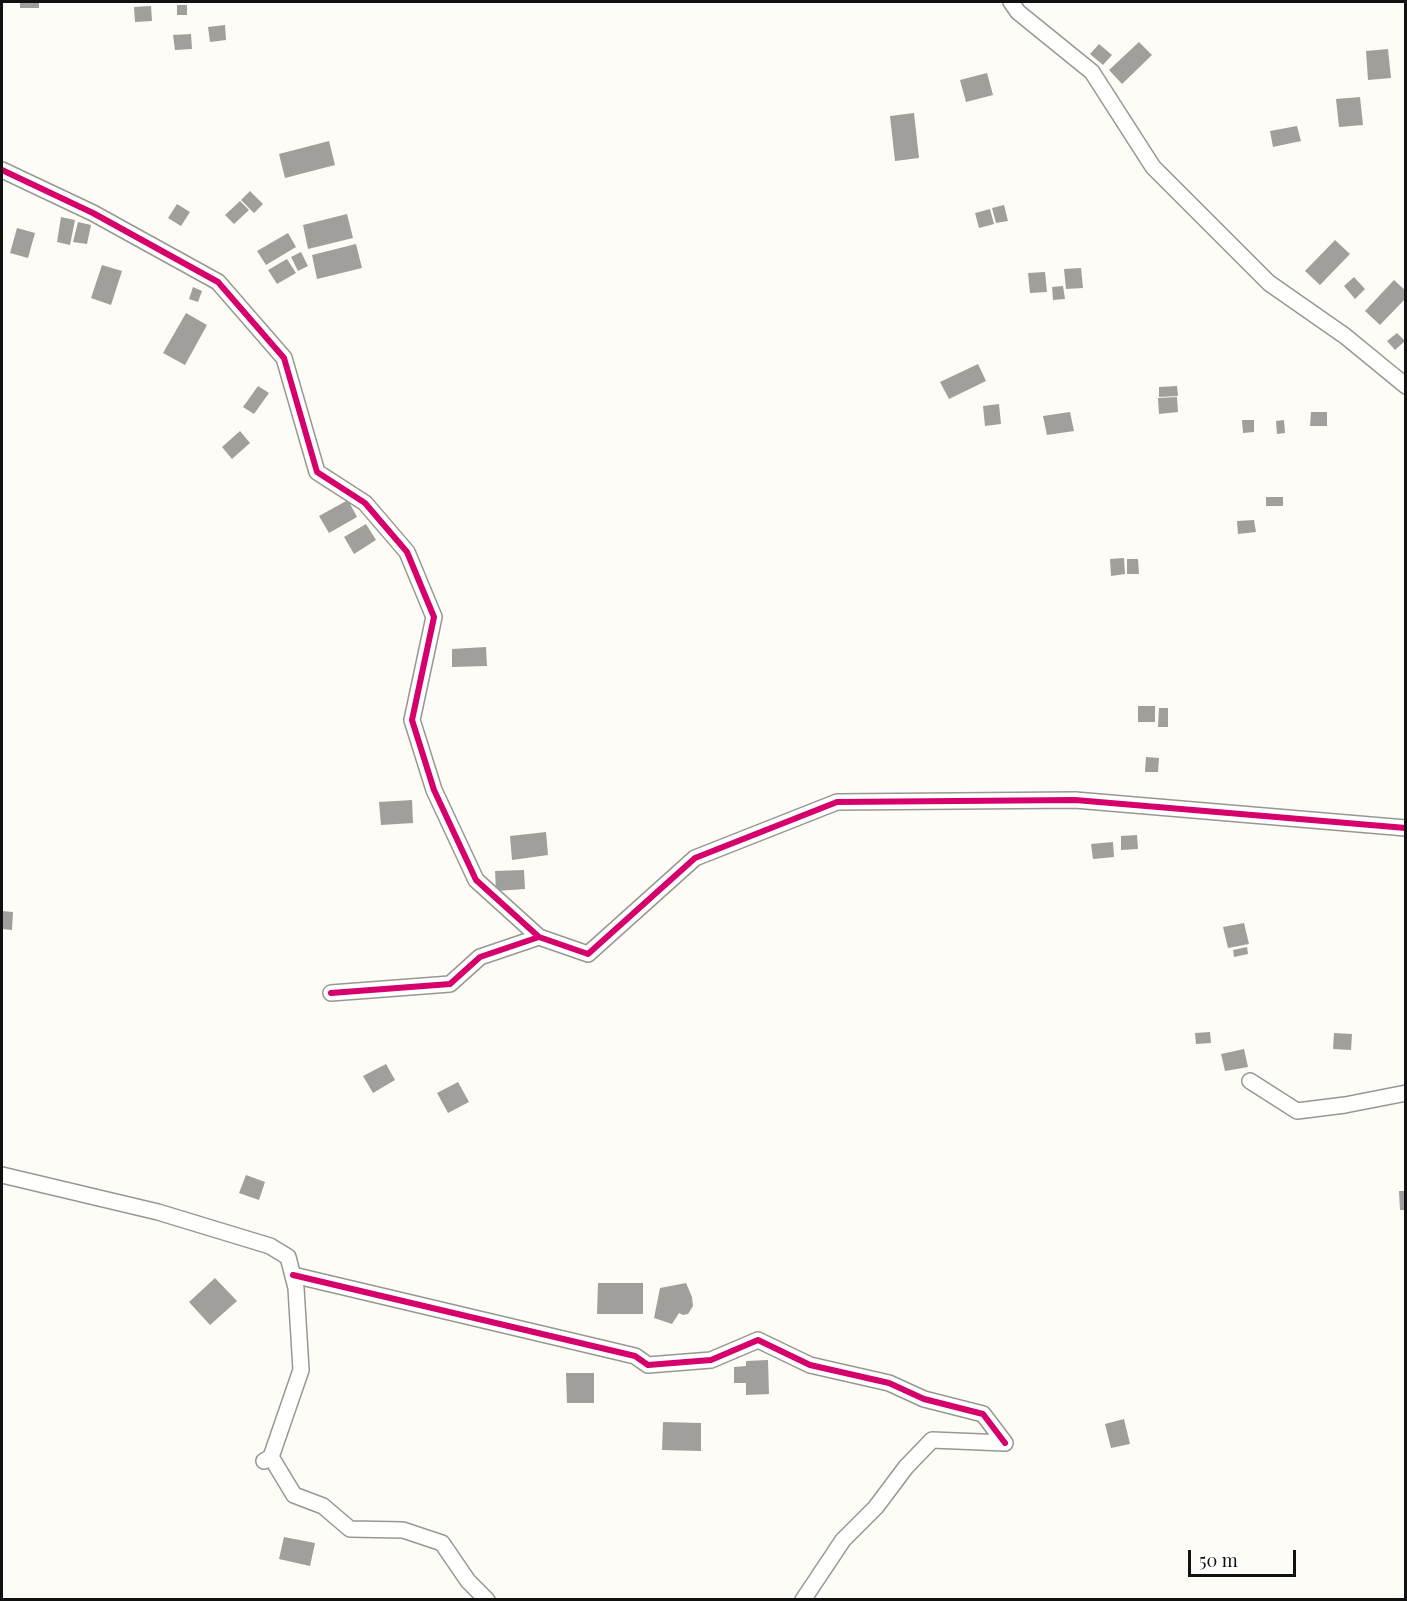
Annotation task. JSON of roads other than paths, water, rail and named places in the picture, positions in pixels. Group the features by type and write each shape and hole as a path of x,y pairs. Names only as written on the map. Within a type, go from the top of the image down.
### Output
{"street":[{"path":"1011,2 1018,12 1092,72 1153,167 1269,283 1345,336 1406,386"},
{"path":"2,170 93,213 218,282 284,358 317,472 365,503 407,552 434,617 412,720 434,790 476,880 539,937 588,954 695,858 837,802 1075,800 1406,828"},
{"path":"331,993 450,984 480,957 539,937"},
{"path":"1250,1081 1297,1111 1345,1106 1406,1093"},
{"path":"2,1175 158,1212 270,1246 288,1257 296,1288 301,1370 267,1459 294,1495 323,1506 350,1529 403,1530 441,1543 468,1581 487,1599"},
{"path":"292,1275 635,1356 648,1365 711,1360 758,1340 810,1365 889,1383 924,1399 983,1414 1005,1443 932,1440 906,1467 876,1507 843,1540 803,1599"}]}
